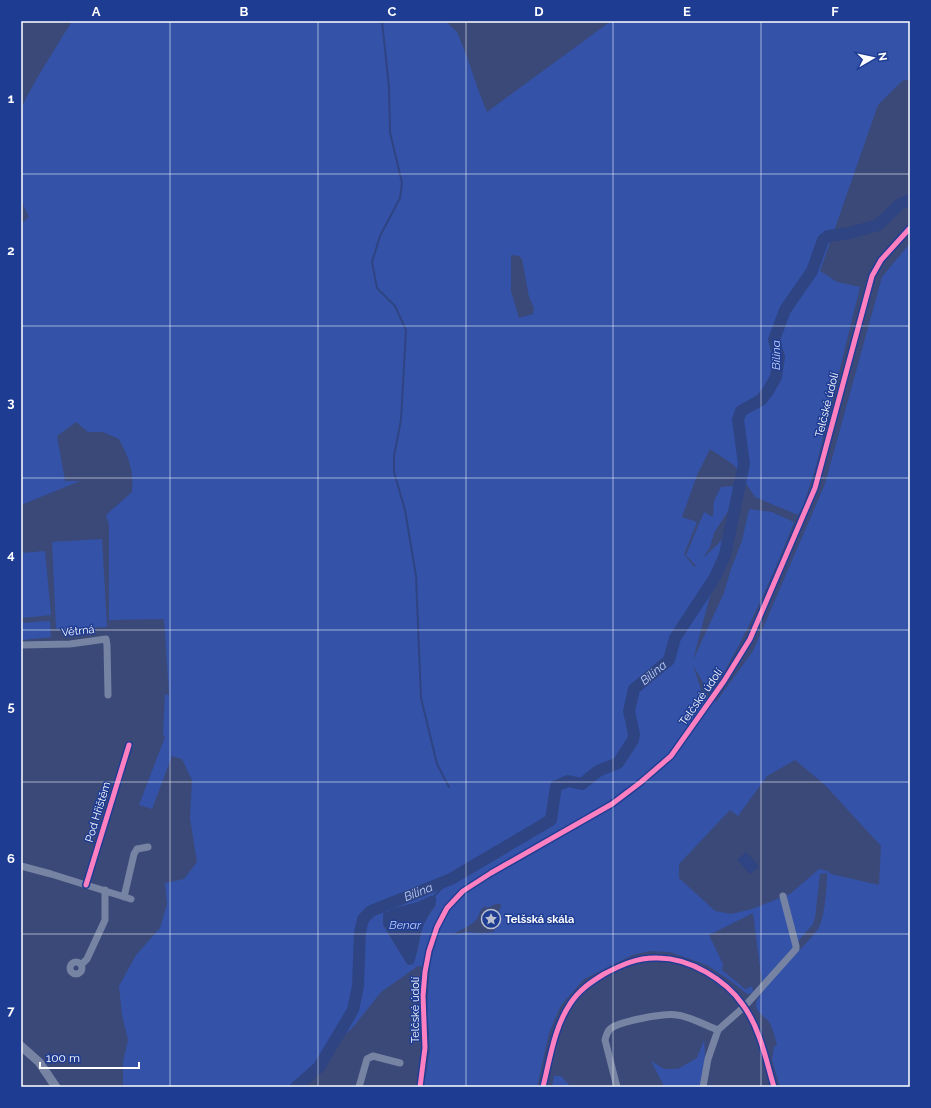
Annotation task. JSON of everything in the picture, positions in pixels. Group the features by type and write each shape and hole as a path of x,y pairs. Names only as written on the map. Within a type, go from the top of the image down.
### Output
{"street":[{"name":"Telčské údolí","path":"420,1087 425,1052 423,996 425,972 429,951 437,927 447,908 463,891 491,872 612,804 641,782 671,756 724,681 750,639 815,488 872,276 881,260 910,228"},
{"name":"Větrná","path":"21,645 70,644 106,639 108,695"},
{"name":"Pod Hřištěm","path":"86,884 129,745"},
{"path":"21,866 86,884 127,898 134,854 138,849 148,848"},
{"path":"81,965 87,959 105,920 105,890"},
{"path":"703,1087 708,1059 718,1030 745,1006 796,949 783,896"},
{"path":"543,1087 557,1030 570,1003 589,982 619,966 634,961 659,958 693,966 720,980 738,997 745,1006 753,1022 774,1087"},
{"path":"617,1087 604,1040 611,1028 637,1020 669,1014 678,1015 718,1030"},
{"path":"21,1046 39,1062 56,1087"},
{"path":"359,1087 367,1059 370,1057 374,1056 400,1063"}],"shaded area":[{"path":"72,21 445,21 457,32 487,112 611,21 910,21 910,79 902,81 878,105 820,271 837,282 860,287 816,466 803,506 798,515 755,497 734,465 710,449 697,475 682,517 697,522 684,554 694,567 696,566 686,555 704,512 713,517 714,501 721,487 735,486 728,511 714,533 710,547 702,559 722,540 715,577 693,660 724,593 731,569 742,541 749,509 772,512 794,522 782,553 740,643 726,669 709,693 693,665 702,693 716,702 753,651 825,484 882,277 910,243 910,1087 780,1087 772,1060 774,1047 777,1045 774,1033 769,1022 759,1012 756,1005 758,998 765,989 814,935 819,927 824,909 827,873 820,874 813,924 762,983 753,913 709,935 723,964 722,970 746,990 751,986 754,992 749,994 746,993 707,965 670,952 650,951 632,955 584,979 561,1005 549,1033 537,1087 424,1087 430,1049 427,1008 430,967 418,966 381,992 354,1026 291,1087 127,1087 123,1085 123,1062 128,1040 122,1015 119,986 136,955 160,928 167,904 165,883 184,879 197,862 190,818 192,780 182,759 172,756 152,809 139,805 165,737 163,734 165,694 169,695 164,619 109,620 109,525 106,515 132,492 130,465 126,452 119,439 103,432 88,432 76,422 57,436 65,481 80,481 21,505 21,224 29,217 21,200 21,108 37,78","holes":["511,255 519,256 522,259 529,297 534,308 533,314 519,318 511,291","795,760 824,784 881,846 879,885 831,874 828,871 819,869 790,894 752,909 731,914 715,911 679,878 679,864 730,810 738,816 767,776","431,896 436,905 425,923 417,953 410,965 407,964 383,925 392,909 418,902","496,904 501,904 500,910 493,916 497,927 493,932 467,932 453,934 471,924 476,920 483,908 485,906 487,908"]},
{"path":"102,539 107,627 56,629 52,542"},
{"path":"45,551 51,615 21,618 21,553"},
{"path":"50,621 51,637 21,640 21,623"},
{"path":"704,1040 705,1053 703,1087 662,1087 663,1084 651,1061 664,1069 678,1069 697,1058"},
{"path":"554,1076 561,1076 571,1087 552,1087"}],"water":[{"path":"746,852 759,866 750,874 737,860"},
{"name":"Benar","path":"431,896 435,896 436,902 423,926 415,960 413,964 409,965 383,924 383,914 392,909 418,902"}],"waterway":[{"path":"382,21 389,87 390,132 402,183 400,198 380,236 372,262 377,288 395,306 406,330 401,420 394,456 394,472 405,510 416,576 421,698 437,764 449,787"},
{"name":"Bílina","path":"296,1087 319,1067 353,1010 358,986 360,932 363,919 371,911 451,879 551,820 556,786 568,781 582,784 598,771 618,763 633,740 634,734 629,711 634,689 669,660 675,638 715,577 725,555 744,464 738,420 741,411 761,400 776,377 779,357 774,340 785,310 812,271 823,240 828,236 850,233 878,225 900,204 910,200"},
{"path":"432,898 451,879"},
{"path":"378,908 387,914"}],"cycle path":[{"path":"420,1087 425,1048 423,996 425,972 429,951 437,927 447,908 463,891 491,873 612,804 641,782 671,756 724,681 750,639 815,488 872,276 881,260 910,228"},
{"path":"86,885 129,745"},
{"path":"543,1087 556,1033 565,1013 577,995 594,980 604,974 630,962 651,958 670,959 694,966 717,979 736,996 749,1014 754,1024 762,1044 774,1087"}],"place":[{"name":"Telšská skála","path":"491,919"}]}
